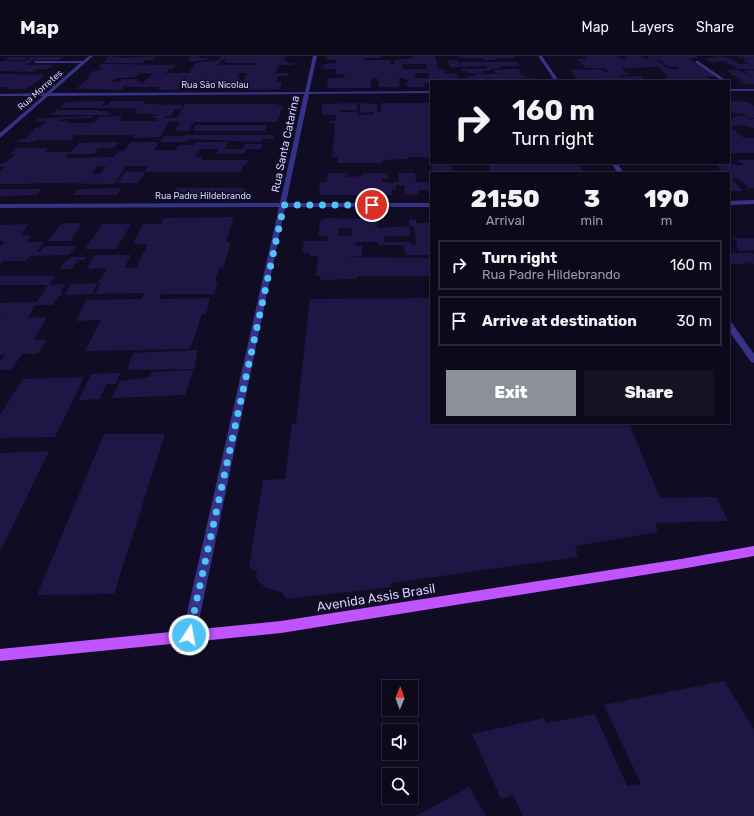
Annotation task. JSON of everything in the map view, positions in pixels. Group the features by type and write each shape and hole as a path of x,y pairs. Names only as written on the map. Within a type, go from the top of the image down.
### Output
{"main road":[{"name":"Avenida Assis Brasil","path":"0,655 189,635 282,627 681,564 754,551"}],"street":[{"name":"Rua Morretes","path":"0,136 91,56"},
{"name":"Rua Santa Catarina","path":"189,635 284,205 315,56"},
{"path":"540,56 556,80"},
{"path":"35,62 84,62"},
{"path":"697,62 724,80"},
{"path":"730,84 739,90"},
{"path":"730,90 754,90"},
{"name":"Rua São Nicolau","path":"0,95 430,92"},
{"path":"730,203 754,202"},
{"name":"Rua Padre Hildebrando","path":"0,206 430,205"},
{"path":"730,326 754,360"}],"building":[{"path":"109,56 124,58 156,56 153,60 145,60 143,63 104,63"},
{"path":"191,56 207,58 206,60 189,62 190,60 187,60"},
{"path":"221,56 286,56 284,61 288,61 287,63 294,63 293,65 279,65 275,73 288,73 287,76 278,76 276,82 282,82 280,89 240,90 247,73 239,73 237,77 240,77 235,87 223,87 223,89 193,88 196,83 182,83 186,75 177,87 179,87 177,90 158,90 160,87 129,87 131,86 124,86 121,90 76,89 88,79 86,79 93,71 98,71 103,67 99,67 101,64 176,65 172,69 167,69 167,72 163,73 189,73 196,63 218,60","holes":["220,60 226,60 225,63 255,63 255,65 218,65","139,73 154,73 143,83 138,83 140,81 135,81 138,79 122,79 120,82 112,82 115,79 108,79 135,77"]},
{"path":"327,56 381,56 381,58 364,58 364,60 390,60 390,64 394,64 394,60 413,58 413,56 435,56 438,69 444,69 445,73 457,74 460,80 430,80 430,83 424,83 425,87 407,87 406,82 408,82 408,80 405,78 399,78 399,87 379,87 377,78 371,78 371,88 327,88 328,78 344,78 345,74 335,74 337,69 323,69 324,64 336,63 336,60 326,60","holes":["402,64 426,64 427,69 403,69","414,73 428,73 430,78 415,78"]},
{"path":"459,56 514,56 515,58 483,60 482,58 459,58"},
{"path":"585,56 618,56 621,59 628,59 625,56 641,56 645,59 650,59 647,56 695,56 698,58 688,58 715,76 706,76 710,80 694,80 690,78 692,80 666,80 664,78 669,78 658,67 621,68 629,75 618,75 620,77 640,76 645,80 578,80 570,70 602,69 606,73 610,73 604,68 586,68 577,59 588,59","holes":["656,60 660,60 668,67 676,66 679,69 669,69"]},
{"path":"715,56 730,58 739,64 749,64 742,59 752,59 740,58 736,56 754,56 754,69 738,69 724,61 710,62 705,58 719,58"},
{"path":"9,57 28,57 24,60 4,60"},
{"path":"31,57 63,57 59,60 33,60 26,65 53,65 48,69 37,69 33,72 0,71 0,61 25,61"},
{"path":"448,60 458,60 461,67 450,67"},
{"path":"461,62 517,62 520,66 500,66 501,69 490,69 491,71 482,71 482,73 469,73 468,71 461,71 461,69 487,69 486,66 462,67"},
{"path":"503,69 518,69 520,70 521,75 524,75 526,78 535,78 536,80 526,80 525,78 518,80 492,80 491,78 486,78 487,80 462,80 461,78 469,78 468,76 475,76 474,74 509,74 495,73 493,70 504,70"},
{"path":"726,70 738,70 748,73 744,70 754,70 754,84 744,84 738,81 743,81"},
{"path":"0,74 44,74 40,78 43,78 26,89 6,89 9,87 0,87"},
{"path":"111,101 145,101 143,104 183,105 180,109 175,109 171,116 166,116 165,118 175,118 179,115 185,104 275,104 283,106 277,122 194,122 188,131 175,130 180,121 169,122 160,137 133,138 134,135 75,135 71,140 36,140 33,142 16,142 20,139 25,139 35,128 39,128 46,121 35,121 39,118 94,116 91,118 62,119 59,121 68,121 66,123 93,123 100,117 123,116 118,121 157,121 158,118 152,118 160,115 134,113 138,108 60,108 66,102 105,102 101,106 106,106"},
{"path":"730,101 748,102 754,106 754,118 748,118 744,114 734,113 730,109"},
{"path":"357,103 357,110 340,110 340,112 357,112 357,115 374,114 374,112 360,113 360,103 377,104 378,112 381,112 381,103 430,103 430,157 408,157 408,159 383,160 383,162 380,163 337,163 338,157 332,157 335,127 334,123 330,123 330,121 335,121 336,115 322,115 322,104"},
{"path":"56,110 98,110 97,111 107,111 106,113 112,113 110,115 51,115"},
{"path":"735,116 745,116 749,119 754,119 754,128 742,125 730,127 730,120 736,123 730,118 737,117"},
{"path":"196,125 267,125 265,131 192,131"},
{"path":"730,127 744,138 754,138 754,153 730,153"},
{"path":"274,135 273,139 262,139 261,142 188,139 187,142 160,142 164,136"},
{"path":"119,142 114,148 98,148 94,154 69,154 79,143"},
{"path":"131,142 159,142 154,150 176,150 179,145 195,145 196,142 228,142 224,149 243,149 245,144 263,144 261,149 246,149 244,153 217,154 219,149 199,149 195,157 203,157 201,160 248,160 240,172 145,172 138,183 117,183 125,172 144,172 148,166 126,166 114,184 0,184 0,171 5,167 0,166 0,164 5,163 16,154 10,154 16,148 49,148 45,152 70,152 65,158 114,157 119,151 124,151","holes":["98,166 106,166 100,174 91,174"]},
{"path":"738,160 754,160 754,188 749,188 738,178 731,178 743,191 730,191 730,172 718,172 717,170 722,170 716,165 744,165"},
{"path":"432,164 451,164 453,172 433,172"},
{"path":"488,164 578,164 582,171 491,171"},
{"path":"684,171 706,172 685,172"},
{"path":"328,173 348,173 347,177 363,176 363,173 387,173 388,179 382,179 382,182 394,183 399,182 398,173 415,173 416,182 430,182 430,190 418,190 418,194 405,195 404,185 396,185 396,190 392,190 392,195 319,195 320,182 327,182"},
{"path":"121,188 117,195 73,195 78,189"},
{"path":"176,188 245,188 242,195 172,195"},
{"path":"0,189 41,189 36,195 0,196"},
{"path":"234,217 226,241 231,242 223,268 219,268 215,282 218,282 214,294 161,294 159,299 210,298 206,314 202,314 190,349 85,351 101,320 76,321 86,300 142,299 144,293 95,294 100,283 98,283 107,268 87,269 95,255 131,255 124,268 136,268 148,244 133,244 143,224 161,224 164,218"},
{"path":"325,218 377,219 377,228 409,226 409,219 416,220 416,223 430,223 430,255 405,255 404,245 378,245 378,242 356,242 355,246 362,246 362,256 344,257 430,258 430,276 357,276 357,279 320,280 321,276 316,276 318,256 310,256 310,253 302,253 304,241 327,241 328,236 318,236 320,221","holes":["409,226 414,226 416,245 411,245 411,242 384,242 384,236 410,236","339,228 352,228 352,236 338,236"]},
{"path":"62,223 82,223 70,241 48,241"},
{"path":"29,224 20,235 31,236 26,242 44,242 37,252 40,252 45,246 76,246 69,255 30,256 26,261 3,261 0,264 0,246 5,241 0,241 0,225"},
{"path":"102,224 131,224 116,249 85,249"},
{"path":"733,238 754,238 754,250 740,251 736,245 738,243"},
{"path":"730,253 754,254 754,264 744,261 746,264 730,264"},
{"path":"71,257 87,257 85,260 78,260 71,269 60,269 66,260"},
{"path":"0,276 55,276 49,285 65,284 60,293 63,293 53,305 35,305 28,318 47,317 34,340 46,340 38,354 22,354 11,370 0,370 0,362 5,355 0,355 0,320 2,318 0,318 0,303 37,302 48,285 0,285"},
{"path":"98,283 92,294 65,295 71,284"},
{"path":"430,298 430,424 629,424 660,498 716,497 728,521 655,523 658,532 575,546 578,557 391,583 391,587 286,599 282,592 266,588 260,583 256,577 257,571 249,568 263,480 285,479 292,424 296,424 310,299"},
{"path":"198,350 194,369 127,370 133,353"},
{"path":"193,370 185,395 112,398 120,381 150,377 152,372"},
{"path":"120,373 116,384 106,384 100,399 79,400 91,374"},
{"path":"84,377 55,437 0,438 0,415 23,379"},
{"path":"104,434 165,434 114,594 37,595"},
{"path":"49,451 0,552 0,453"},
{"path":"724,681 754,729 754,816 523,816 513,795 501,799 472,734 544,718 546,723 595,714 627,786 641,784 604,705"},
{"path":"469,787 486,816 415,816 421,813"}],"route":[{"path":"189,635 284,205 372,205"}]}
